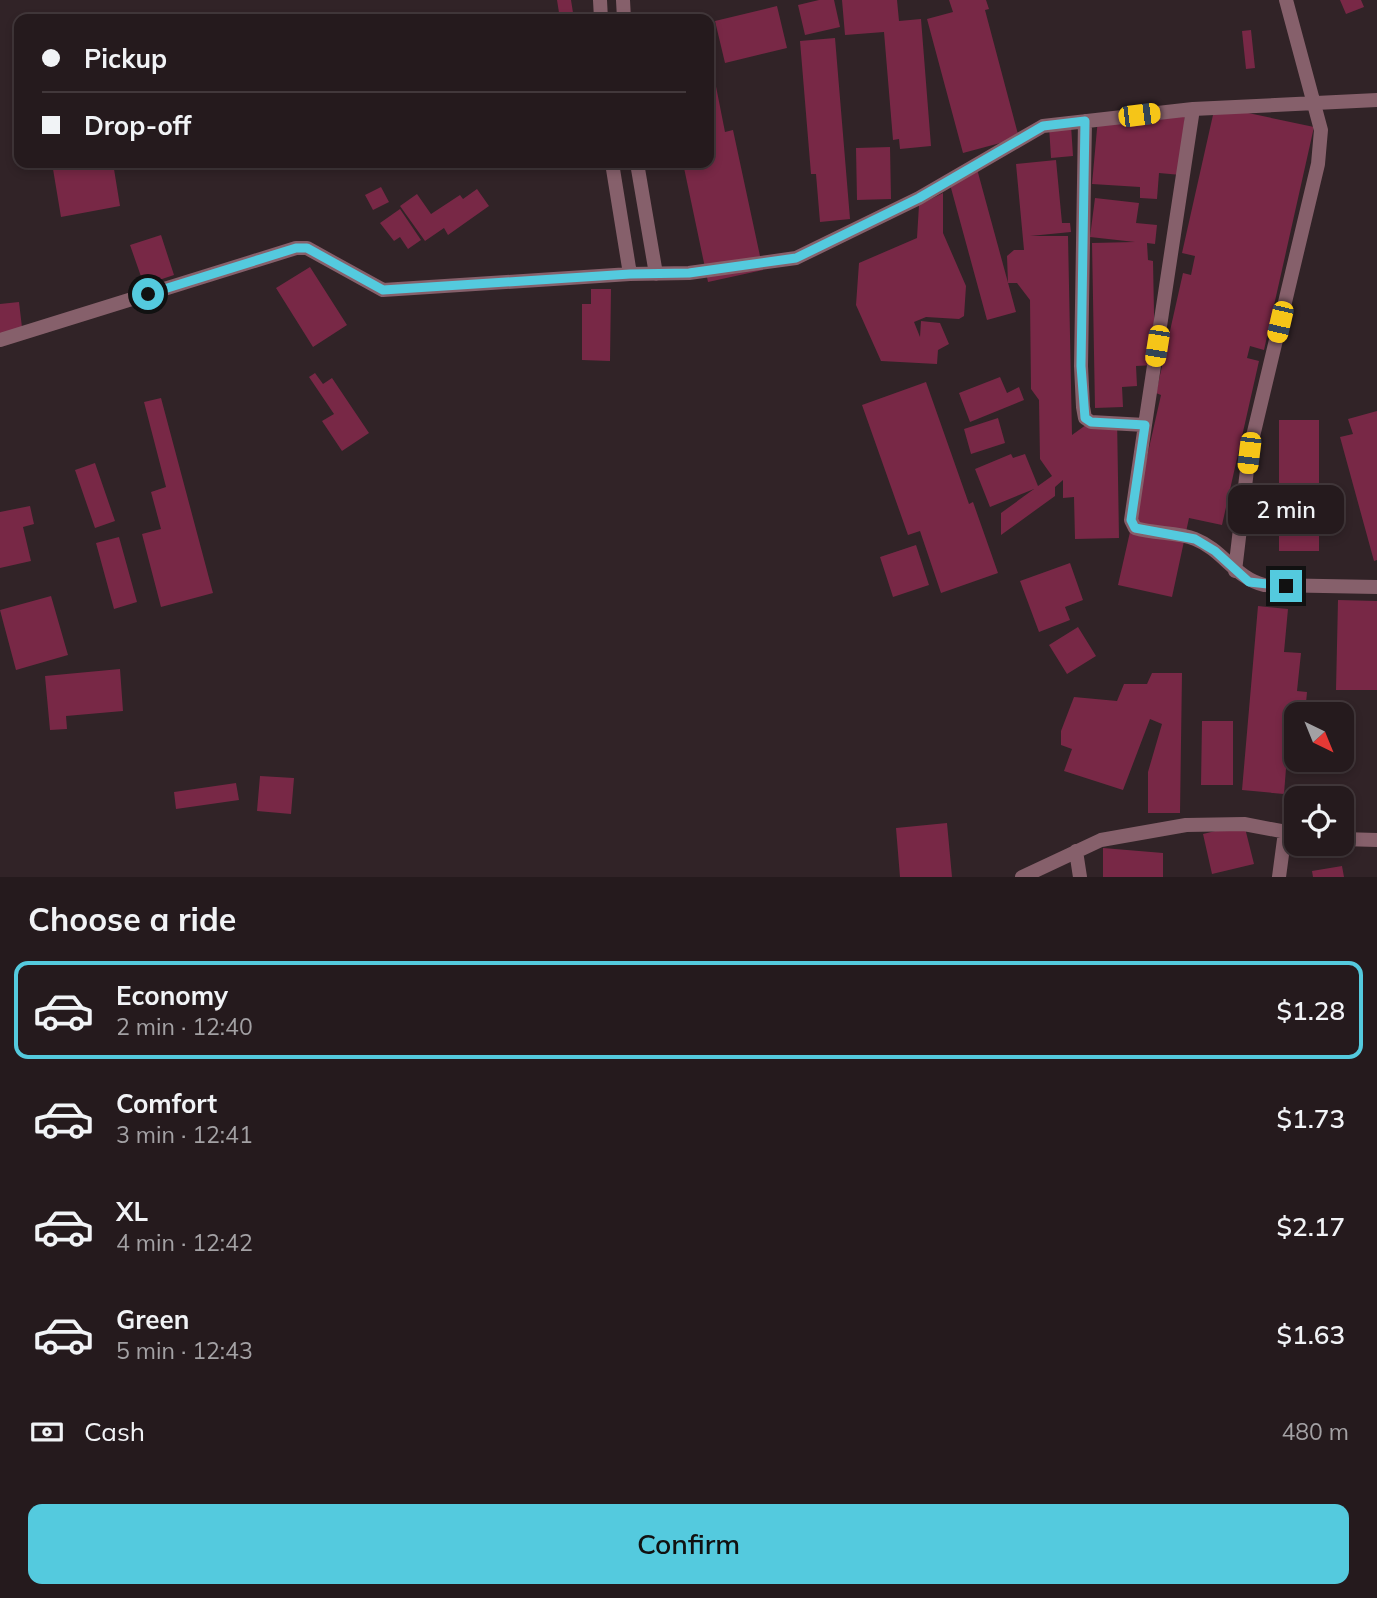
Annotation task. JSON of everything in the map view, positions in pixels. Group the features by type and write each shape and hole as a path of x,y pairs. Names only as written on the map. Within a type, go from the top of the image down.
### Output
{"street":[{"path":"1235,571 1249,453 1318,164 1321,130 1286,0"},
{"path":"0,340 296,248 307,248 383,290 630,274 689,273 796,258 919,198 1043,126 1193,109 1377,100"},
{"path":"1193,109 1131,520 1135,528 1195,539 1215,551 1249,582 1264,585 1377,587"},
{"path":"1085,121 1085,418 1091,422 1145,425"},
{"path":"613,168 630,274"},
{"path":"638,168 656,274"},
{"path":"1022,877 1101,839 1186,825 1244,824 1284,832"},
{"path":"1354,839 1377,840"},
{"path":"1076,851 1080,877"},
{"path":"1279,877 1285,856"}],"building":[{"path":"557,0 571,0 573,14 559,14"},
{"path":"834,0 840,27 805,35 798,5"},
{"path":"842,0 897,0 899,21 921,19 931,146 900,149 899,139 893,140 884,32 845,35"},
{"path":"949,0 986,0 989,9 985,10 1019,138 963,153 927,19 953,12"},
{"path":"1340,0 1361,0 1364,7 1346,14"},
{"path":"777,6 787,48 725,63 715,21"},
{"path":"1251,30 1255,68 1246,69 1242,31"},
{"path":"835,38 850,219 820,222 816,174 811,174 800,41"},
{"path":"714,76 725,132 733,130 763,270 708,282 684,168 714,168"},
{"path":"1215,106 1314,127 1264,350 1250,346 1247,358 1259,361 1222,525 1189,518 1172,597 1118,585 1161,395 1156,393 1183,273 1191,275 1195,256 1182,253"},
{"path":"1158,112 1185,114 1181,175 1159,173 1157,199 1140,198 1140,187 1092,184 1098,118 1157,123"},
{"path":"1071,125 1073,156 1051,158 1049,126"},
{"path":"890,147 891,199 857,200 856,148"},
{"path":"1056,160 1062,223 1070,223 1071,232 1030,236 1068,236 1072,435 1097,417 1117,417 1119,538 1075,539 1074,497 1063,498 1063,480 1055,487 1055,496 1001,535 1001,513 1034,489 990,507 975,469 1011,454 1013,458 1025,454 1038,486 1052,476 1040,459 1039,400 1031,389 1030,300 1017,283 1008,283 1007,256 1014,250 1024,250 1016,164"},
{"path":"53,168 114,168 120,206 61,217"},
{"path":"977,169 1016,312 987,320 948,177"},
{"path":"381,187 389,202 373,210 365,195"},
{"path":"477,189 489,206 448,235 444,228 425,241 400,206 417,194 431,214 460,195 463,199"},
{"path":"943,193 943,233 966,286 964,316 959,319 926,317 914,322 920,337 921,321 940,323 949,344 938,350 937,364 881,361 856,305 859,263 917,238 919,205"},
{"path":"1095,198 1139,203 1136,223 1157,225 1155,244 1147,243 1148,260 1153,261 1155,365 1136,366 1137,386 1122,387 1123,407 1095,408 1092,243 1135,242 1090,237"},
{"path":"400,209 421,240 408,249 400,237 394,241 380,223"},
{"path":"161,235 174,275 144,285 130,245"},
{"path":"310,267 347,325 313,347 276,288"},
{"path":"591,289 611,289 610,361 582,360 582,304 591,304"},
{"path":"19,302 23,336 0,339 0,304"},
{"path":"315,373 323,384 332,378 369,433 342,451 322,421 334,414 309,377"},
{"path":"1000,377 1007,393 1019,387 1024,400 970,422 959,393"},
{"path":"926,382 969,504 973,502 998,573 941,593 920,531 908,535 862,405"},
{"path":"161,398 213,593 161,607 142,534 161,529 151,492 166,487 144,402"},
{"path":"1377,411 1377,560 1374,561 1340,437 1353,434 1348,419"},
{"path":"998,418 1005,443 971,454 964,429"},
{"path":"1279,420 1319,420 1319,551 1279,551"},
{"path":"95,463 115,521 95,528 75,470"},
{"path":"30,506 34,524 23,527 31,561 0,568 0,512"},
{"path":"119,537 137,602 114,609 96,543"},
{"path":"916,545 929,585 893,597 880,557"},
{"path":"1070,563 1083,600 1065,607 1070,620 1039,632 1020,581"},
{"path":"51,596 68,655 16,670 0,610"},
{"path":"1338,600 1377,601 1377,690 1336,690"},
{"path":"1258,606 1288,609 1284,652 1301,653 1297,691 1307,692 1306,702 1284,702 1284,794 1242,790"},
{"path":"1078,627 1096,656 1067,674 1049,645"},
{"path":"120,669 123,711 66,716 67,729 50,730 45,676"},
{"path":"1152,673 1182,673 1180,813 1148,813 1148,772 1162,724 1150,719 1123,790 1064,771 1072,749 1061,745 1061,731 1074,697 1117,701 1124,684 1147,684"},
{"path":"1202,721 1233,721 1233,785 1201,785"},
{"path":"260,776 294,778 291,814 257,811"},
{"path":"236,783 239,800 176,809 174,792"},
{"path":"947,823 952,877 900,877 896,828"},
{"path":"1244,824 1254,864 1212,874 1203,834"},
{"path":"1103,848 1163,853 1163,877 1103,877"},
{"path":"1342,866 1344,877 1313,877 1312,871"}],"route":[{"path":"148,294 296,248 307,248 383,290 630,274 689,273 796,258 919,198 1043,126 1085,121 1081,366 1085,418 1091,422 1145,425 1131,520 1135,528 1195,539 1215,551 1249,582 1286,586"}]}
